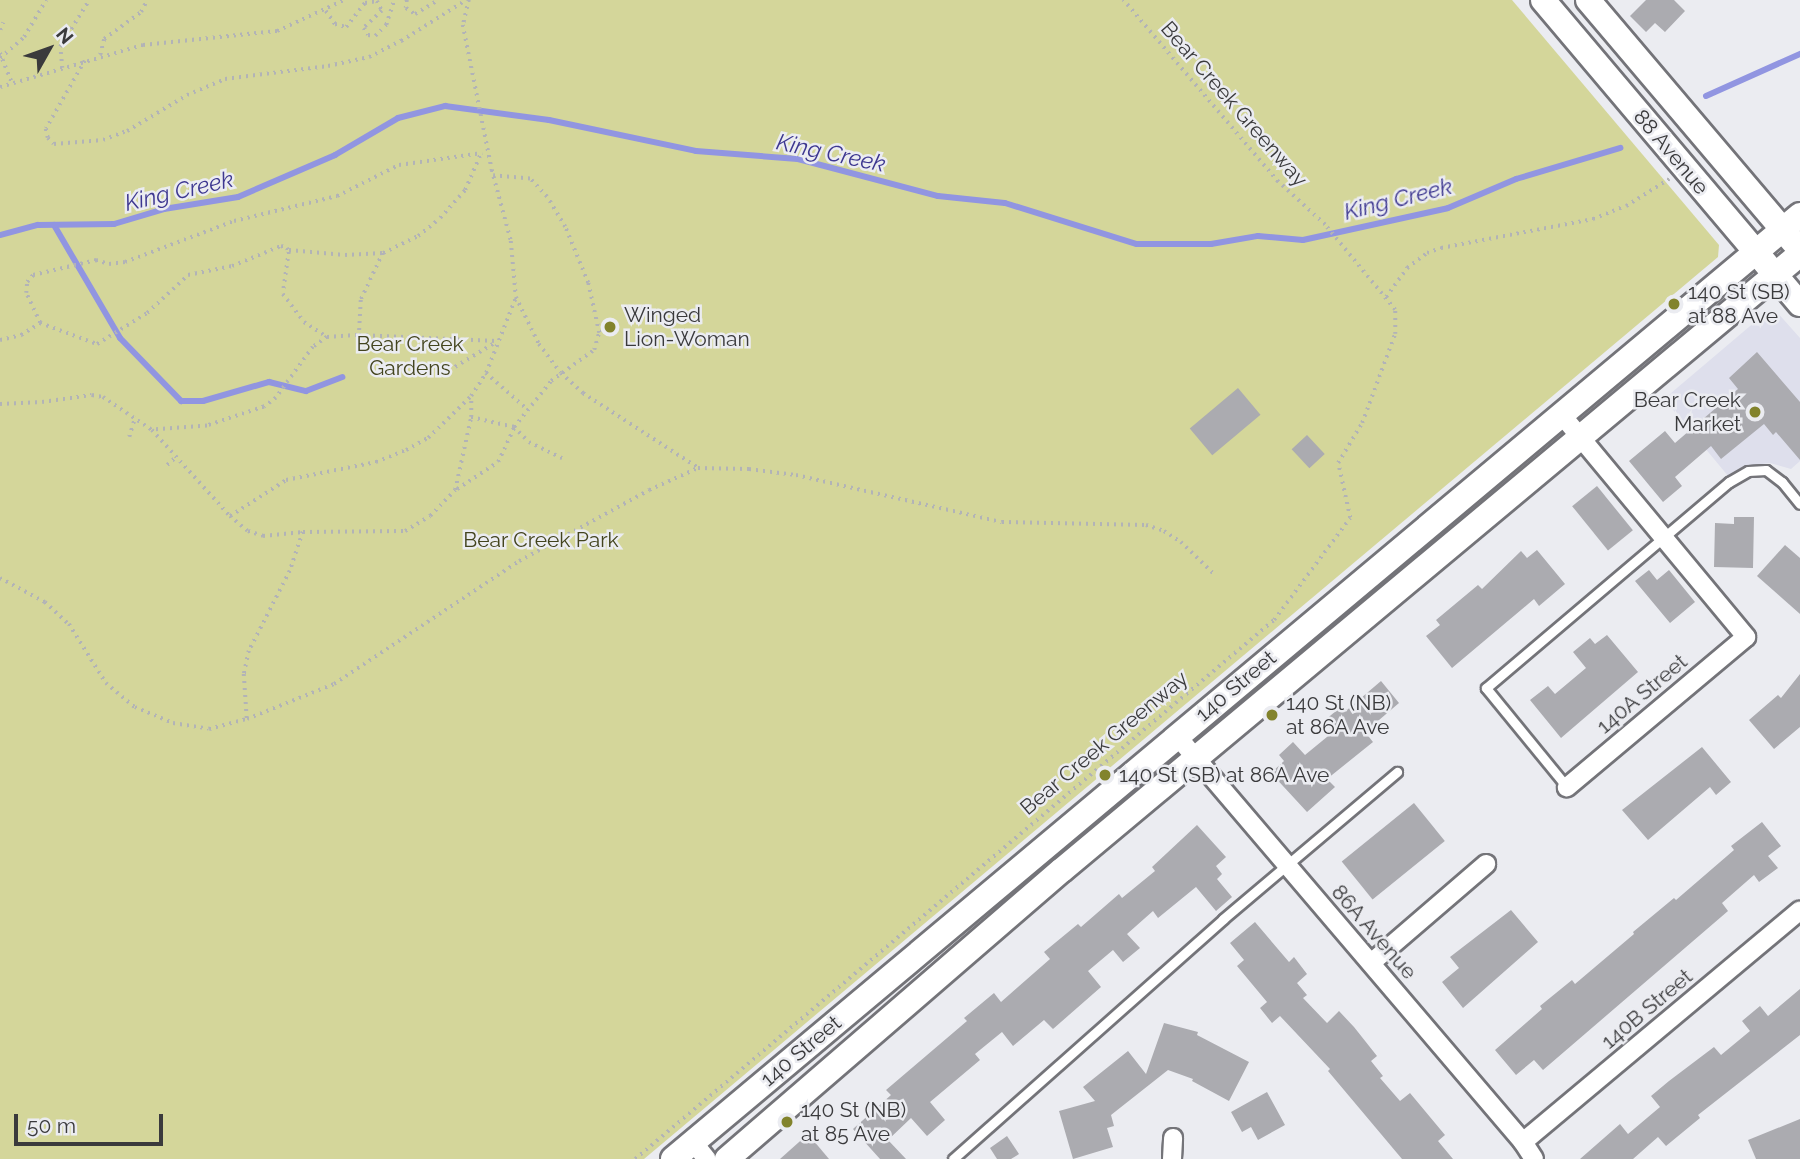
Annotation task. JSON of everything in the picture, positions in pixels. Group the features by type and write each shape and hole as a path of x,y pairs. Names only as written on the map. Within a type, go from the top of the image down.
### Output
{"main road":[{"name":"88 Avenue","path":"1543,0 1800,304"},
{"name":"88 Avenue","path":"1588,0 1791,222 1800,252"},
{"name":"140 Street","path":"673,1159 700,1150 1177,736 1791,222"},
{"name":"140 Street","path":"727,1159 1195,758 1800,252"}],"street":[{"path":"1561,414 1664,538"},
{"name":"140A Street","path":"1567,786 1746,638 1664,538"},
{"name":"86A Avenue","path":"1177,736 1524,1142 1534,1159"},
{"path":"1371,963 1486,864"},
{"name":"140B Street","path":"1524,1142 1800,910"},
{"path":"1172,1159 1173,1138"}],"lane":[{"path":"1567,786 1486,688 1728,482 1748,471 1766,470 1782,482 1800,504"},
{"path":"953,1159 1287,865 1397,772"}],"path":[{"path":"12,83 0,56 24,37 46,0"},
{"path":"62,68 60,47 89,0"},
{"path":"100,55 104,39 141,12 147,0"},
{"path":"0,87 100,55 182,38 277,31 345,0"},
{"path":"326,10 335,24 346,27 365,3 377,1 382,11 364,28 368,35 375,36 386,25 394,0"},
{"path":"407,0 406,8 415,14 438,0"},
{"path":"85,61 46,130 48,138 54,144 103,140 127,131 212,83 369,57 401,41 466,0"},
{"path":"466,0 463,26 493,176 510,241 516,297 539,344 561,373 583,393 698,468"},
{"name":"Bear Creek Greenway","path":"635,1159 642,1157 1274,620 1350,518 1338,463 1362,423 1395,334 1395,310 1325,225 1283,187 1123,0"},
{"path":"0,30 3,23"},
{"path":"482,153 465,190 440,218 418,236 383,253 345,255 288,250 281,246 232,266 188,275 135,322 101,343 94,344 77,335 40,323 26,293 27,282 33,275 59,271 96,260 109,264 149,255 234,220 345,193 399,165 488,152"},
{"path":"0,404 92,395 113,402 152,430 230,516 255,535 405,531 430,516 455,491 498,463 514,427 527,409 561,373 587,356 598,343 598,324 588,283 565,227 542,189 523,176 493,176"},
{"path":"1386,297 1407,268 1427,253 1593,219 1626,206 1672,177"},
{"path":"288,250 284,294 304,322 327,337"},
{"path":"359,335 362,300 383,253"},
{"path":"230,516 286,480 376,461 428,438 471,396 486,373 516,297"},
{"path":"0,340 21,335 40,323"},
{"path":"152,430 207,426 264,407 294,376 313,347 327,337 359,335 497,341"},
{"path":"443,374 497,341"},
{"path":"486,373 527,409"},
{"path":"455,491 471,417 471,396"},
{"path":"130,437 135,417"},
{"path":"471,417 514,427 529,442 562,458"},
{"path":"167,465 176,457"},
{"path":"0,578 45,602 69,624 106,683 135,707 173,723 209,729 247,719 304,698 358,671 519,561 649,490 698,468 749,469 796,475 990,521 1146,525 1164,531 1181,542 1213,573"},
{"path":"247,719 244,674 248,651 290,571 303,532"}],"shaded area":[{"path":"1769,310 1776,311 1800,338 1800,461 1791,469 1770,463 1746,466 1729,477 1664,399"}],"green space":[{"name":"Bear Creek Park","path":"0,0 1512,0 1719,245 1718,257 644,1159 0,1159"}],"building":[{"path":"1646,0 1674,0 1685,11 1665,32 1655,23 1646,32 1630,16"},
{"name":"Bear Creek Market","path":"1757,352 1800,402 1800,460 1776,432 1773,435 1764,424 1721,459 1711,446 1675,477 1682,486 1663,502 1629,461 1665,431 1675,443 1738,389 1729,378"},
{"path":"1238,388 1260,415 1212,455 1190,428"},
{"path":"1307,435 1325,454 1309,468 1292,449"},
{"path":"1597,486 1633,530 1608,550 1572,506"},
{"path":"1734,517 1754,517 1753,568 1714,567 1715,523 1734,524"},
{"path":"1785,545 1800,558 1800,614 1757,576"},
{"path":"1537,550 1565,584 1539,606 1534,599 1452,668 1426,636 1440,625 1436,620 1478,585 1482,589 1521,551 1527,558"},
{"path":"1649,570 1657,580 1669,570 1695,602 1670,623 1635,581"},
{"path":"1607,635 1638,672 1561,738 1530,700 1548,686 1555,694 1586,668 1573,652 1590,638 1595,644"},
{"path":"1800,674 1800,727 1774,749 1749,720 1778,695 1781,698"},
{"path":"1381,681 1399,703 1365,732 1373,742 1327,779 1335,787 1307,812 1271,773 1284,761 1279,755 1293,742 1305,755 1333,732 1324,721 1343,705 1347,710"},
{"path":"1702,747 1731,782 1716,795 1710,787 1648,840 1622,810"},
{"path":"1414,803 1445,841 1373,900 1342,862"},
{"path":"1762,822 1781,846 1768,856 1778,868 1759,882 1754,875 1722,903 1728,911 1543,1070 1534,1060 1516,1075 1495,1050 1542,1009 1540,1006 1572,980 1575,984 1634,934 1633,932 1674,898 1676,900 1734,850 1731,846"},
{"path":"1197,825 1226,857 1216,866 1222,874 1217,879 1232,897 1216,911 1196,887 1158,918 1153,911 1127,934 1140,948 1123,962 1113,950 1088,971 1101,987 1053,1029 1044,1020 1013,1046 1002,1032 975,1054 980,1060 930,1102 945,1120 927,1136 911,1118 888,1140 906,1159 880,1159 853,1129 891,1095 886,1090 967,1021 964,1018 994,993 1001,1002 1050,959 1044,952 1078,924 1081,927 1119,894 1122,898 1155,871 1152,867"},
{"path":"1511,910 1538,942 1463,1008 1442,982 1459,968 1450,957"},
{"path":"1255,922 1289,962 1294,957 1307,974 1297,983 1307,995 1303,998 1327,1023 1339,1011 1354,1027 1377,1056 1371,1061 1383,1076 1380,1078 1400,1101 1410,1093 1445,1135 1438,1141 1453,1159 1402,1159 1328,1071 1330,1069 1280,1016 1272,1023 1260,1008 1267,1002 1237,966 1244,960 1230,943"},
{"path":"1800,989 1800,1035 1698,1115 1700,1118 1666,1146 1658,1137 1633,1159 1580,1159 1620,1124 1628,1134 1660,1107 1651,1096 1714,1047 1721,1055 1750,1031 1742,1021 1760,1006 1768,1016"},
{"path":"1164,1023 1198,1032 1197,1035 1249,1062 1229,1101 1192,1081 1193,1079 1168,1070 1111,1115 1114,1126 1107,1128 1113,1147 1073,1159 1059,1111 1095,1101 1083,1087 1128,1051 1146,1074"},
{"path":"1267,1092 1285,1125 1258,1140 1251,1127 1242,1132 1231,1112"},
{"path":"1800,1119 1800,1159 1756,1159 1748,1140"},
{"path":"808,1134 829,1159 780,1159"},
{"path":"1007,1136 1019,1154 1011,1159 997,1159 990,1148"}],"waterway":[{"name":"King Creek","path":"1706,96 1800,54"},
{"name":"King Creek","path":"0,235 38,225 114,224 164,209 238,197 335,155 398,118 445,106 549,120 696,151 798,159 938,196 1005,203 1137,244 1211,244 1258,236 1303,240 1448,208 1516,179 1620,148"},
{"path":"54,225 120,338 181,401 203,401 269,382 306,391 342,377"}],"place":[{"name":"140 St (SB) at 88 Ave","path":"1674,304"},
{"name":"Winged Lion-Woman","path":"610,327"},
{"name":"Bear Creek Market","path":"1755,412"},
{"name":"140 St (NB) at 86A Ave","path":"1272,715"},
{"name":"140 St (SB) at 86A Ave","path":"1105,775"},
{"name":"140 St (NB) at 85 Ave","path":"787,1122"}],"park label":[{"name":"Bear Creek Gardens","path":"410,356"}]}
